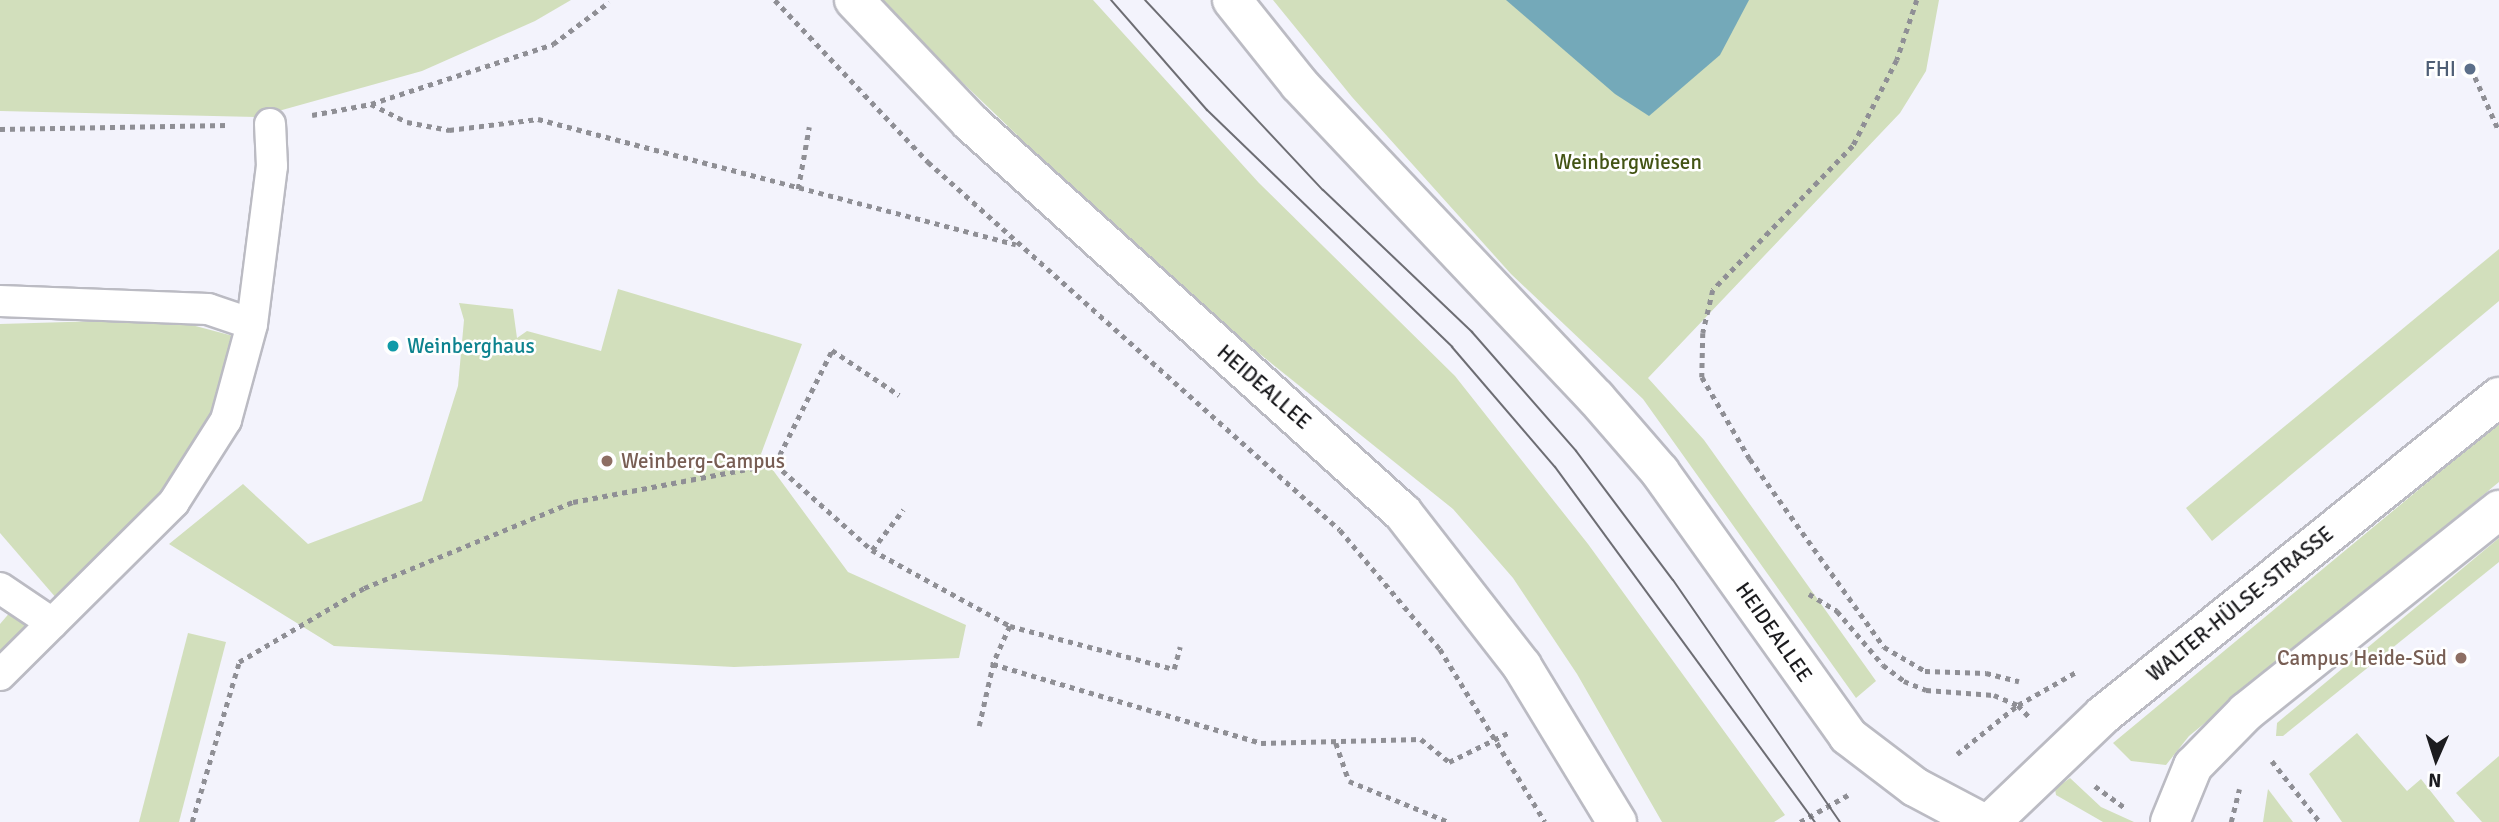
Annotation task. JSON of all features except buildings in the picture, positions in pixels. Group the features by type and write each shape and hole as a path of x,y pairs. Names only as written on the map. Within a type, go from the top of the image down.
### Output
{"main road":[{"name":"HEIDEALLEE","path":"854,0 1000,149 1403,513 1450,568 1522,666 1617,822"},
{"name":"HEIDEALLEE","path":"1232,0 1363,154 1596,398 1652,463 1847,736 1907,782 1981,822"},
{"name":"WALTER-HÜLSE-STRASSE","path":"1991,822 2061,751 2499,397"},
{"path":"2170,821 2193,766 2246,712 2499,510"}],"lane":[{"path":"0,675 174,502 226,420 252,324 272,166 270,124"},
{"path":"0,301 208,309 252,324"},
{"path":"0,588 52,623"}],"path":[{"path":"775,0 928,162 1340,530 1440,649 1545,822"},
{"path":"1917,0 1897,60 1853,146 1713,290 1703,333 1702,377 1750,459 1884,647 1925,671 1986,673 2019,681"},
{"path":"0,129 270,124 371,104 553,44 609,2"},
{"path":"2471,68 2499,131"},
{"path":"371,104 407,122 449,130 538,119 1017,244"},
{"path":"798,189 808,127"},
{"path":"775,464 832,350 899,395"},
{"path":"775,464 872,550 1010,626 1174,669 1181,647"},
{"path":"192,822 239,662 364,588 573,502 775,464"},
{"path":"872,550 903,510"},
{"path":"1804,591 1837,611 1883,665 1904,681 1926,690 1994,695 2018,705 2116,805 2170,821"},
{"path":"979,726 993,664 1010,626"},
{"path":"993,664 1261,743 1421,739 1449,762 1472,753"},
{"path":"1336,743 1349,781 1448,822"},
{"path":"2272,761 2320,822"},
{"path":"1800,822 1827,806"}],"green space":[{"path":"0,0 571,0 535,21 422,71 257,117 0,111"},
{"path":"877,0 1093,0 1259,183 1455,376 1588,544 1785,815 1774,822 1662,822 1577,674 1513,578 1453,509 1165,278"},
{"name":"Weinbergwiesen","path":"1273,0 1939,0 1926,71 1900,113 1648,378 1704,440 1876,681 1856,698 1643,399 1511,274 1352,97"},
{"path":"2499,249 2499,301 2212,541 2186,508"},
{"path":"618,289 802,344 761,454 848,572 966,625 959,658 734,667 334,646 169,544 243,484 308,544 422,501 458,386 464,320 459,303 513,309 517,338 527,331 601,351"},
{"path":"169,319 237,337 221,400 162,494 57,599 0,533 0,324"},
{"path":"2499,423 2499,482 2189,736 2166,765 2131,761 2113,743"},
{"path":"2499,538 2499,562 2283,736 2276,736 2277,723"},
{"path":"12,610 34,625 0,659 0,624"},
{"path":"188,633 226,642 179,822 139,822"},
{"path":"2357,733 2407,791 2421,779 2455,822 2342,822 2309,774"},
{"path":"2499,756 2499,822 2482,822 2456,793"},
{"path":"2070,778 2101,807 2134,822 2103,822 2056,795 2055,789"},
{"path":"2268,789 2293,822 2263,822"}],"water":[{"path":"1506,0 1749,0 1720,55 1649,116 1615,94"}],"tram line":[{"path":"1111,0 1207,110 1452,347 1555,467 1815,822"},
{"path":"1145,0 1323,190 1472,332 1576,451 1673,580 1840,822"}],"place":[{"name":"FHI","path":"2470,69"},
{"name":"Weinberghaus","path":"393,346"},
{"name":"Weinberg-Campus","path":"607,461"},
{"name":"Campus Heide-Süd","path":"2461,658"}]}
